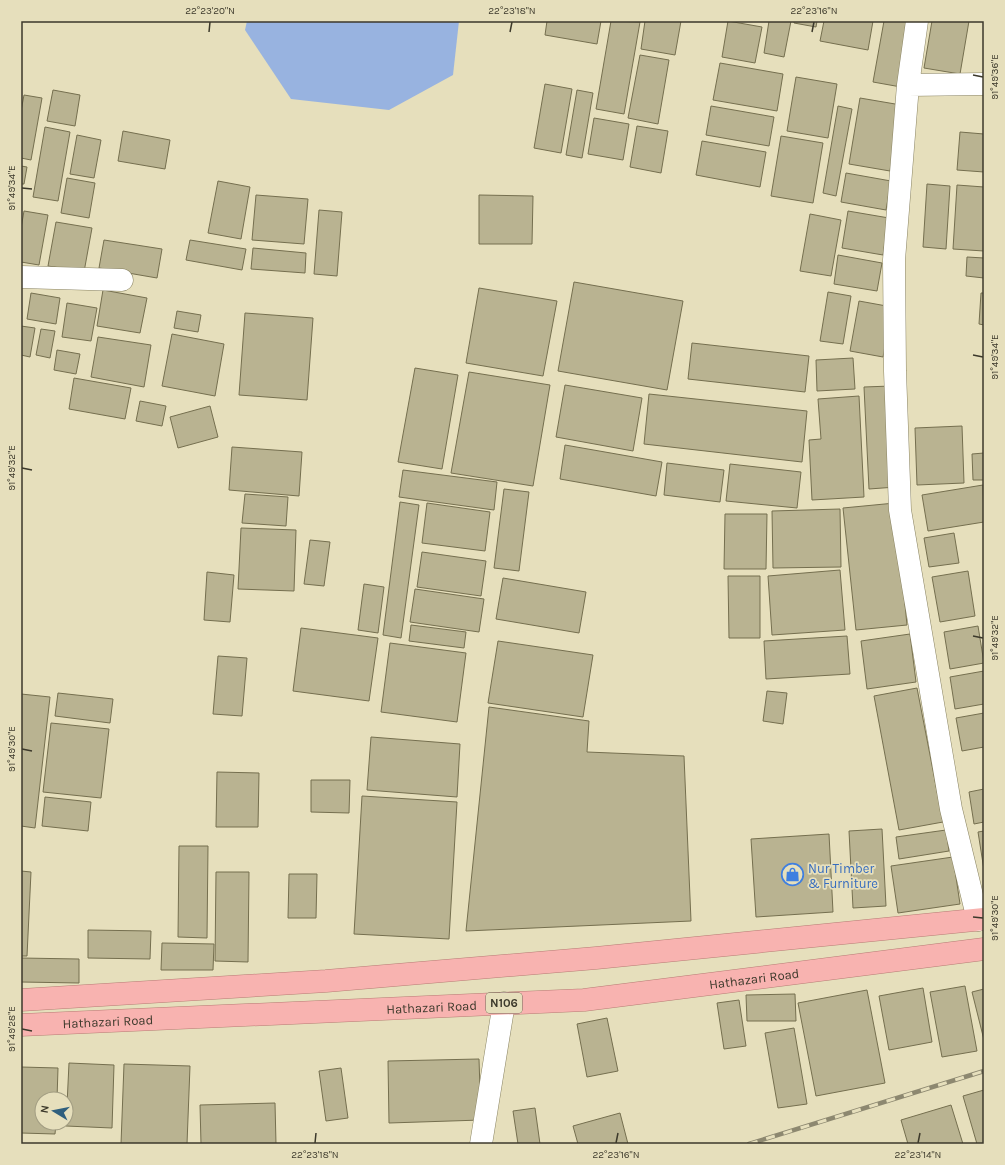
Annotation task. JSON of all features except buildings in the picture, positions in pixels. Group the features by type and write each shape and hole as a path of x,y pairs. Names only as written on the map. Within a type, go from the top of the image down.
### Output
{"highway":[{"name":"Hathazari Road","path":"21,1000 326,981 596,958 981,919"},
{"name":"Hathazari Road","path":"21,1025 584,1000 984,949"}],"street":[{"path":"917,21 908,85 894,260 895,371 900,510 951,809 981,919"},
{"path":"908,85 984,84"},
{"path":"21,277 122,280"},
{"path":"481,1144 504,1003"}],"water":[{"path":"247,21 459,21 453,75 389,110 291,99 245,30"}],"railway":[{"path":"749,1144 984,1071"}],"place":[{"name":"Nur Timber & Furniture","path":"792,875"}]}
